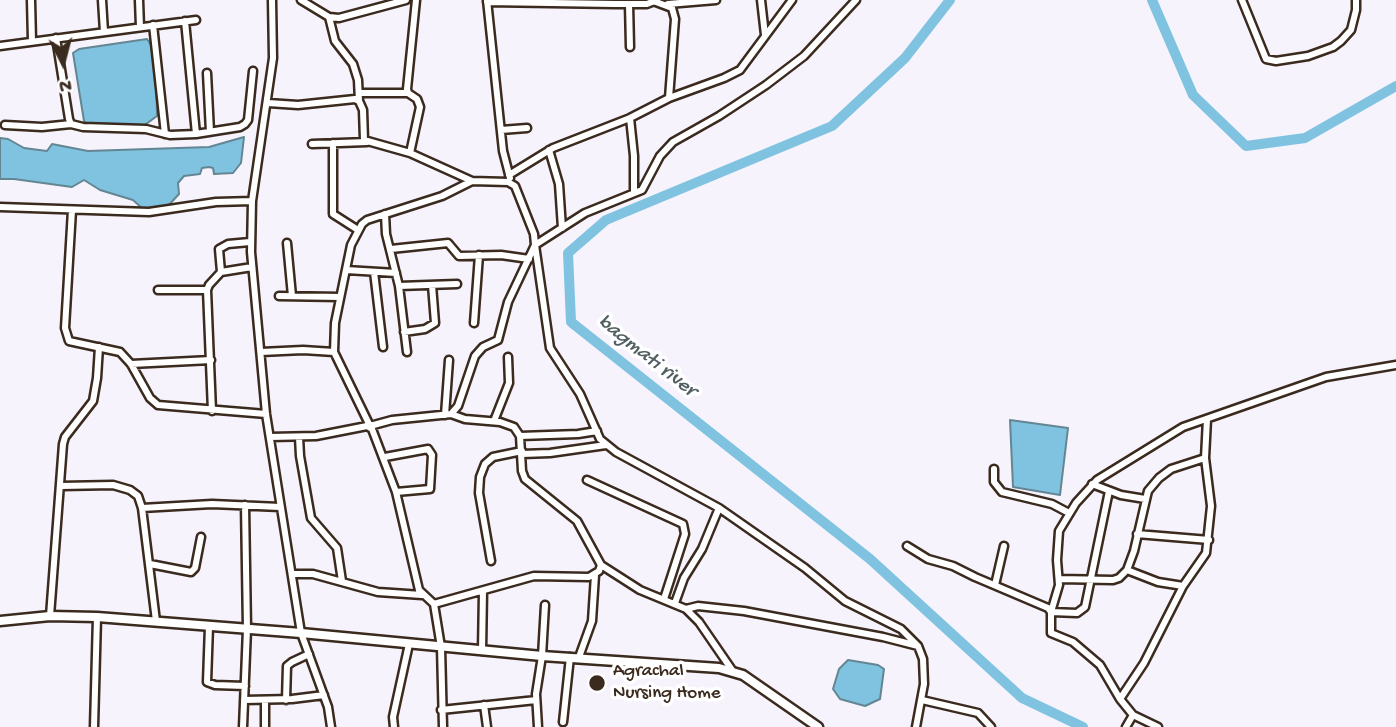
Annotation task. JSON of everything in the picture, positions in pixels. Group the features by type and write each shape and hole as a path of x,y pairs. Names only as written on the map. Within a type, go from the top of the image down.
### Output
{"main road":[{"path":"0,621 50,616 97,617 732,670 817,727"}],"street":[{"path":"31,0 32,41"},
{"path":"102,0 104,32"},
{"path":"139,0 139,27"},
{"path":"272,0 274,58 252,201 252,267 266,414 301,633 324,695 331,727"},
{"path":"301,0 329,17 339,18 406,0"},
{"path":"408,93 416,0"},
{"path":"666,4 716,0"},
{"path":"761,0 765,35"},
{"path":"509,175 549,150 583,134 630,118 669,98 740,70 792,0"},
{"path":"448,415 458,406 475,356 483,347 498,340 508,302 535,245 585,213 645,187 660,156 673,142 719,116 785,71 814,46 856,0"},
{"path":"1242,0 1269,61 1308,56 1333,47 1351,30 1356,0"},
{"path":"669,98 675,19 671,8 666,4 657,1 629,4 487,1 501,130 509,175 519,192 534,234 550,348 580,394 597,431 606,445 719,508 805,568 845,601 901,629 918,646 925,669 916,727"},
{"path":"629,4 630,47"},
{"path":"329,17 335,41 353,64 358,80 364,140 367,142"},
{"path":"0,46 195,20"},
{"path":"185,21 196,134"},
{"path":"153,25 165,134"},
{"path":"56,38 71,124"},
{"path":"5,125 42,127 71,124 83,127 146,129 165,134 211,132 246,124 253,71"},
{"path":"207,73 211,132"},
{"path":"268,103 298,105 408,93 417,99 420,107 410,153"},
{"path":"630,118 634,193"},
{"path":"501,130 527,128"},
{"path":"312,144 367,142 410,153 472,181 512,183"},
{"path":"333,143 333,214 358,230"},
{"path":"549,150 561,192 562,228"},
{"path":"443,727 441,647 434,604 419,590 385,457 334,352 335,323 351,245 358,230 367,220 442,196 472,181"},
{"path":"0,207 149,212 216,202 252,201"},
{"path":"72,210 66,282 66,337 73,343 120,352 131,364 154,403 212,411 266,414"},
{"path":"385,214 386,234 399,286 407,352"},
{"path":"221,272 219,249 228,244 250,242"},
{"path":"287,243 292,296"},
{"path":"391,249 448,243 458,256 501,255 529,259"},
{"path":"474,323 479,255"},
{"path":"212,411 207,290 221,272 252,267"},
{"path":"346,270 396,273"},
{"path":"374,272 383,346"},
{"path":"399,286 457,284"},
{"path":"404,332 425,329 435,323 432,285"},
{"path":"158,290 207,290"},
{"path":"279,296 340,297"},
{"path":"50,616 63,444 65,437 93,401 99,347"},
{"path":"261,352 334,352"},
{"path":"494,421 509,383 508,357"},
{"path":"131,364 211,359"},
{"path":"448,415 449,360"},
{"path":"1158,727 1133,715 1100,665 1073,642 1051,633 1051,612 1059,579 1059,531 1069,513 1092,484 1183,427 1340,373 1396,365"},
{"path":"270,437 299,437 402,418 448,415 494,421 514,427 520,436 525,479 578,522 601,565 640,590 686,609 699,622 732,670"},
{"path":"1120,699 1144,663 1182,586 1206,553 1211,506 1205,458 1206,419"},
{"path":"520,436 579,435 597,431"},
{"path":"299,437 311,519 337,548 342,581"},
{"path":"491,561 479,493 480,477 488,460 522,452 543,454 606,445"},
{"path":"385,457 428,449 432,455 430,489 396,492"},
{"path":"1059,579 1119,578 1127,570 1148,491 1171,469 1205,458"},
{"path":"993,469 994,482 1002,492 1052,504 1069,513"},
{"path":"587,480 683,524 685,534 664,599"},
{"path":"1092,484 1145,499"},
{"path":"61,486 120,486 138,496 142,508 156,621"},
{"path":"907,546 928,559 953,565 1048,608 1051,612 1081,612 1085,607 1092,580 1099,533 1110,491"},
{"path":"142,508 181,505 280,507"},
{"path":"243,727 247,629 245,505"},
{"path":"675,603 684,578 702,549 719,508"},
{"path":"1137,534 1209,540"},
{"path":"150,564 191,572 198,558 201,537"},
{"path":"996,585 1004,546"},
{"path":"564,722 575,657 592,621 595,575 601,565"},
{"path":"1127,570 1158,582 1182,586"},
{"path":"292,574 313,574 378,592 422,595"},
{"path":"434,604 534,576 595,575"},
{"path":"482,651 483,591"},
{"path":"538,727 536,699 545,605"},
{"path":"686,609 698,606 744,611 918,646"},
{"path":"94,727 97,617"},
{"path":"209,626 207,682 215,685 245,686"},
{"path":"394,727 393,717 409,644"},
{"path":"286,700 287,666 309,654"},
{"path":"244,700 286,700 324,695"},
{"path":"442,710 536,699"},
{"path":"265,700 265,727"},
{"path":"922,700 978,713 991,727"},
{"path":"484,705 486,727"},
{"path":"1127,725 1133,715"},
{"path":"801,727 805,717"}],"water":[{"path":"147,39 151,45 156,75 157,116 142,127 87,124 84,121 73,53 79,49"},
{"path":"244,137 241,163 233,173 214,174 213,168 209,167 202,168 200,174 184,176 178,183 179,194 167,207 143,209 133,200 100,190 84,180 72,187 0,179 0,138 8,139 24,148 47,151 52,144 88,151 209,147"},
{"path":"1010,420 1068,428 1060,495 1013,487"},
{"path":"848,660 878,665 884,669 880,699 865,706 840,699 833,689 839,669"}],"waterway":[{"name":"bagmati river","path":"950,0 905,58 832,126 606,220 568,253 571,322 870,559 1022,698 1083,727"},
{"name":"bagmati river","path":"1152,0 1193,95 1246,146 1305,138 1396,86"}],"place":[{"name":"Agrachal Nursing Home","path":"597,683"}]}
